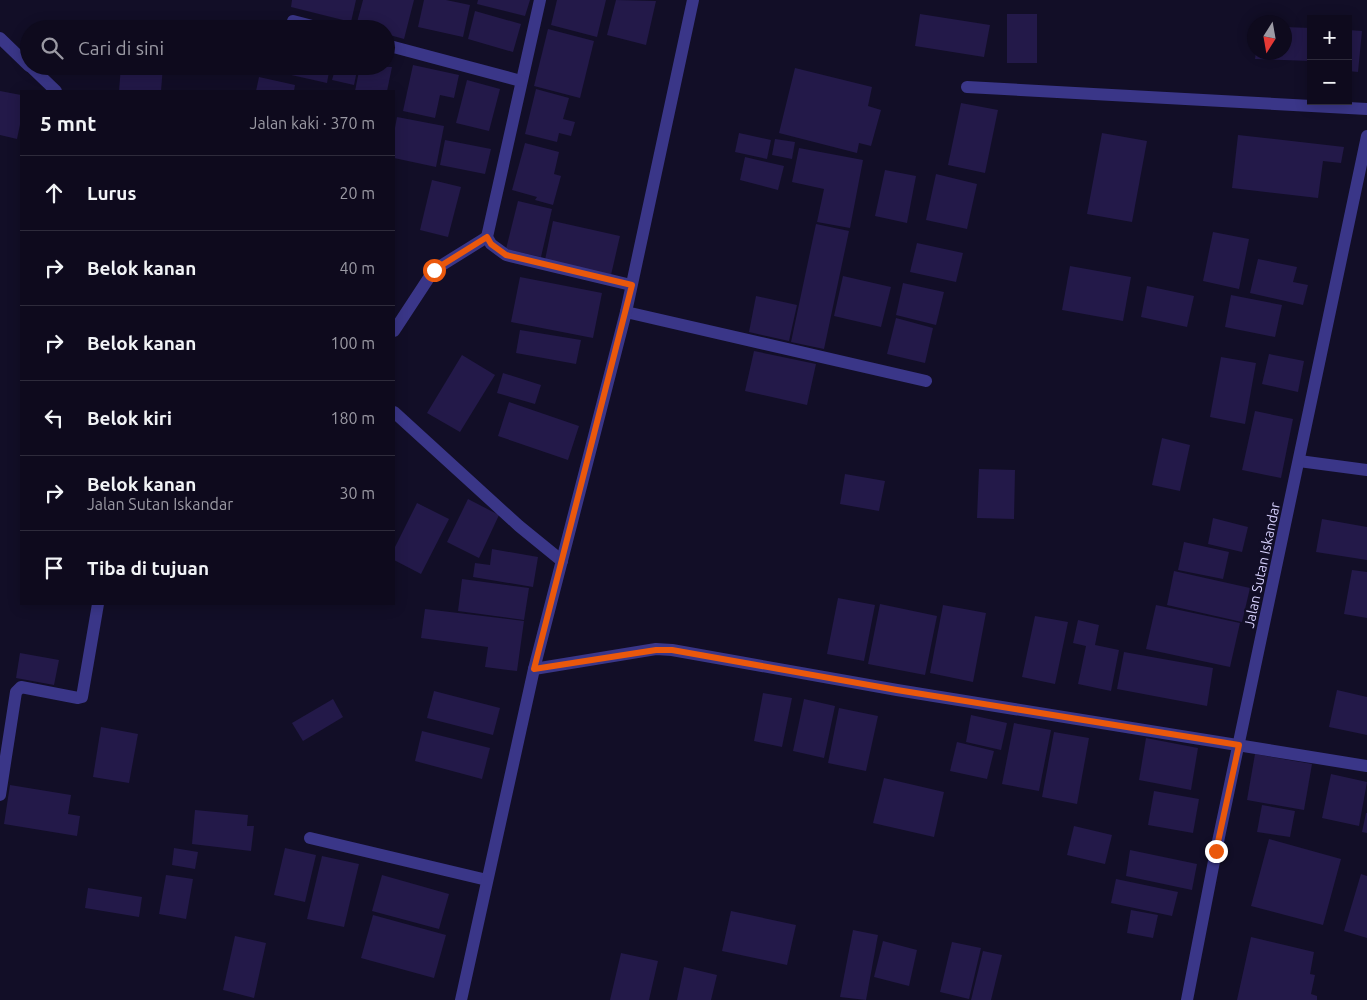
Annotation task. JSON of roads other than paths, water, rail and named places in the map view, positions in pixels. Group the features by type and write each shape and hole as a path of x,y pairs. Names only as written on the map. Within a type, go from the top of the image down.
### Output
{"street":[{"path":"540,0 487,237 491,244 506,255 632,285"},
{"path":"461,1000 534,669 626,312 693,0"},
{"path":"0,38 20,57"},
{"path":"395,47 522,81"},
{"path":"39,75 55,90"},
{"path":"967,87 1367,109"},
{"name":"Jalan Sutan Iskandar","path":"1187,1000 1367,136"},
{"path":"395,329 434,270 487,237"},
{"path":"626,312 926,381"},
{"path":"395,413 519,526 562,561"},
{"path":"1299,461 1367,470"},
{"path":"0,795 16,692 21,687 78,698 82,697 98,605"},
{"path":"534,669 656,650 672,650 897,690 1367,766"},
{"path":"310,838 486,880"}]}
